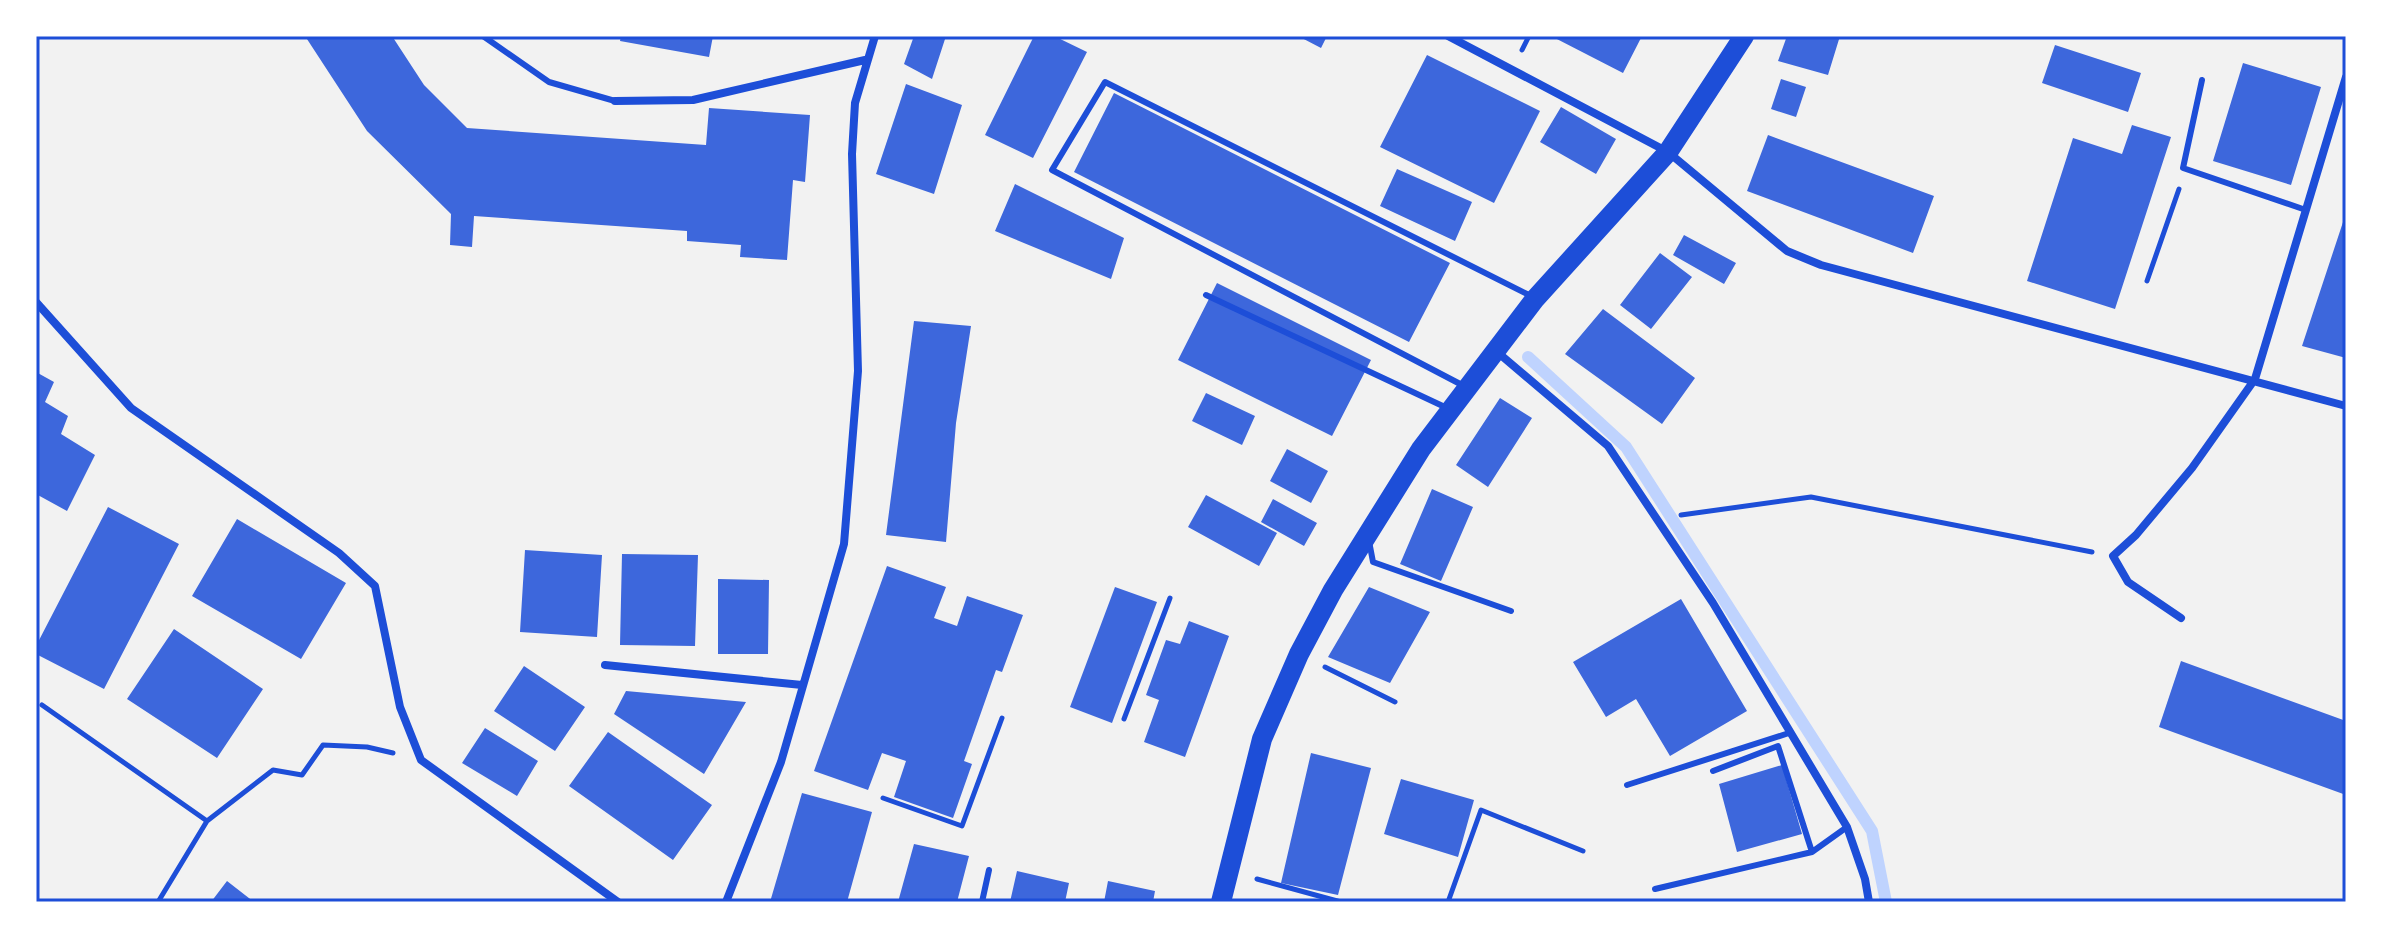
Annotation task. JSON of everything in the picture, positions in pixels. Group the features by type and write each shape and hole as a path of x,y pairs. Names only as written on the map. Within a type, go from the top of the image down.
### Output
{"main road":[{"path":"1221,902 1262,739 1299,654 1368,533 1421,449 1535,299 1668,152 1744,36"}],"street":[{"path":"726,902 781,762 844,544 858,371 852,154 855,103 865,60 875,36"},
{"path":"1448,36 1668,152 1787,251 1821,265 2255,379 2346,406"},
{"path":"615,101 693,100 865,60"},
{"path":"2181,618 2128,582 2113,556 2136,535 2192,468 2255,379 2303,209 2346,80"},
{"path":"36,302 131,408 339,553 375,586 400,707 421,760 618,902"},
{"path":"1496,350 1608,446 1713,603 1847,827 1865,879 1869,902"},
{"path":"605,665 802,685"}],"lane":[{"path":"483,36 549,82 615,101"},
{"path":"2202,80 2183,168 2303,209"},
{"path":"1467,388 1052,170 1105,82 1535,299"},
{"path":"2335,110 2346,114"},
{"path":"1206,295 1450,410"},
{"path":"1368,533 1373,562 1511,611"},
{"path":"1627,785 1789,733"},
{"path":"1713,771 1778,746 1812,852"},
{"path":"1655,889 1812,852 1847,827"},
{"path":"982,902 989,870"}],"path":[{"path":"2147,281 2177,204 2183,168"},
{"path":"1656,518 1811,497 2113,556"},
{"path":"1124,719 1170,598"},
{"path":"1299,654 1395,702"},
{"path":"42,705 207,821"},
{"path":"883,798 962,826 1002,718"},
{"path":"158,902 207,821 273,770 302,775 323,745 367,747 421,760"},
{"path":"1448,902 1481,810 1583,851"},
{"path":"1229,872 1341,902"}],"building":[{"path":"305,36 392,36 424,85 467,128 706,145 709,108 810,115 805,182 793,180 787,260 740,257 741,245 687,241 687,231 474,216 472,247 450,245 451,214 367,131"},
{"path":"621,36 713,36 709,57 620,41"},
{"path":"914,36 946,36 932,79 904,64"},
{"path":"1034,36 1054,36 1087,52 1033,158 985,135"},
{"path":"1298,36 1327,36 1321,48"},
{"path":"1551,36 1642,36 1623,73"},
{"path":"1787,36 1840,36 1828,75 1778,61"},
{"path":"2055,45 2141,73 2128,112 2042,83"},
{"path":"1427,55 1540,111 1494,203 1380,147"},
{"path":"2243,63 2321,87 2291,185 2213,161"},
{"path":"1781,79 1806,87 1796,117 1771,109"},
{"path":"906,84 962,105 934,194 876,174"},
{"path":"1114,93 1450,263 1409,342 1074,172"},
{"path":"1561,107 1616,139 1596,174 1540,142"},
{"path":"2132,125 2171,137 2115,309 2027,281 2073,138 2122,154"},
{"path":"1768,135 1934,196 1913,253 1747,191"},
{"path":"1397,169 1472,202 1455,241 1380,206"},
{"path":"1015,184 1124,238 1111,279 995,231"},
{"path":"2346,216 2346,358 2302,346"},
{"path":"1684,235 1736,263 1724,284 1673,255"},
{"path":"1660,253 1692,277 1651,329 1620,305"},
{"path":"1217,283 1371,360 1332,436 1178,360"},
{"path":"1603,309 1695,378 1662,424 1565,354"},
{"path":"914,321 971,326 956,423 946,542 886,535"},
{"path":"36,372 54,382 45,402 68,416 61,434 95,455 67,511 36,494"},
{"path":"1206,393 1255,416 1242,445 1192,421"},
{"path":"1500,398 1532,418 1488,487 1456,465"},
{"path":"1287,449 1328,471 1311,503 1270,481"},
{"path":"1432,489 1473,507 1441,581 1400,564"},
{"path":"1206,495 1277,533 1259,566 1188,527"},
{"path":"1273,499 1317,523 1304,546 1261,522"},
{"path":"108,507 179,544 104,689 36,654 36,646"},
{"path":"237,519 346,583 301,659 192,596"},
{"path":"525,550 602,555 597,637 520,632"},
{"path":"622,554 698,555 695,646 620,645"},
{"path":"887,566 946,587 934,618 957,626 967,596 1023,615 1002,672 996,670 964,761 972,764 953,818 894,797 906,761 882,753 868,790 814,771"},
{"path":"718,579 769,580 768,654 718,654"},
{"path":"1115,587 1157,602 1112,723 1070,707"},
{"path":"1369,587 1430,612 1390,683 1328,657"},
{"path":"1681,599 1747,711 1670,756 1636,699 1606,717 1573,662"},
{"path":"1189,621 1229,636 1185,757 1144,742 1159,700 1146,695 1166,640 1180,644"},
{"path":"174,629 263,689 217,758 127,699"},
{"path":"2181,661 2346,721 2346,795 2159,727"},
{"path":"524,666 585,707 555,751 494,711"},
{"path":"626,691 746,702 704,774 614,714"},
{"path":"485,728 538,761 517,796 462,763"},
{"path":"608,732 712,805 673,860 569,786"},
{"path":"1311,753 1371,768 1338,895 1281,883"},
{"path":"1782,765 1802,834 1737,852 1719,784"},
{"path":"1401,779 1474,800 1458,857 1384,834"},
{"path":"802,793 872,812 847,902 770,902"},
{"path":"914,844 969,856 957,902 898,902"},
{"path":"1017,871 1069,883 1065,902 1010,902"},
{"path":"227,881 254,902 211,902"},
{"path":"1108,881 1155,891 1153,902 1104,902"}],"waterway":[{"path":"1528,357 1626,447 1872,831 1886,902"}]}
